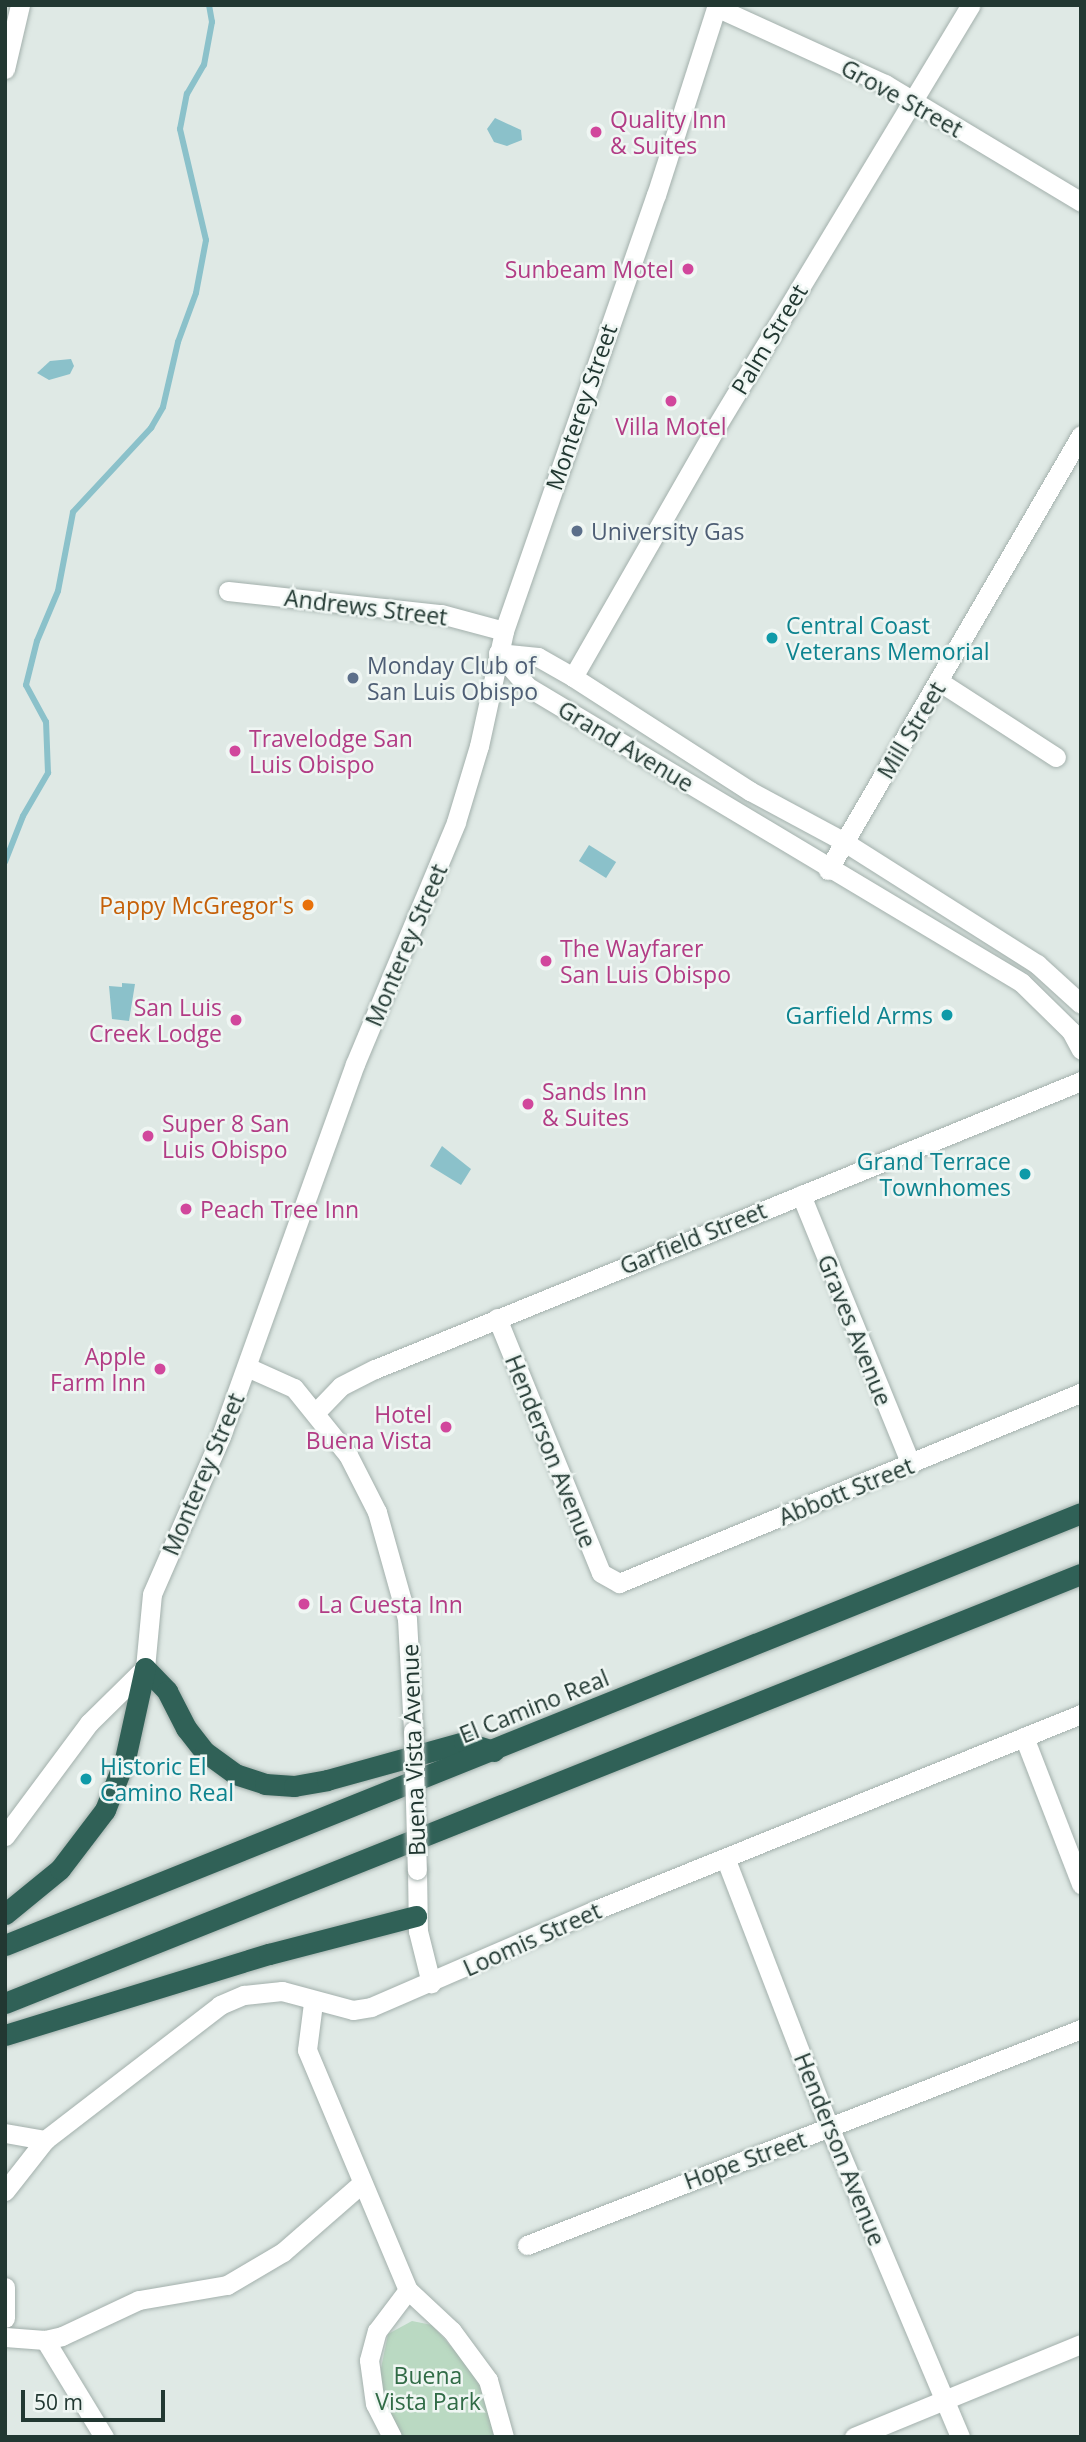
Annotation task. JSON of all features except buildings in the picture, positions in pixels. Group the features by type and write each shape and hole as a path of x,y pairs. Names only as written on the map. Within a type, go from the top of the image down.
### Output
{"highway":[{"name":"El Camino Real","path":"5,1945 494,1751 1081,1513"},
{"path":"5,2003 1081,1574"},
{"path":"145,1668 167,1691 186,1727 205,1752 235,1774 265,1784 294,1786 327,1780 464,1742 494,1751"},
{"path":"5,1914 60,1869 105,1810 125,1759 145,1668"},
{"path":"5,2035 269,1954 416,1916"}],"street":[{"name":"Palm Street","path":"573,677 716,427 971,5"},
{"name":"Grove Street","path":"716,6 913,101 1081,202"},
{"name":"Monterey Street","path":"145,1668 152,1594 247,1367 355,1064 438,875 479,746 504,631 656,195 716,6"},
{"path":"5,69 14,16"},
{"name":"Mill Street","path":"828,870 940,682 1081,435"},
{"name":"Andrews Street","path":"228,592 441,614 504,631"},
{"name":"Grand Avenue","path":"498,653 538,657 573,677 782,810 843,841 1037,964 1081,1004"},
{"name":"Grand Avenue","path":"498,653 528,687 828,870 1021,982 1071,1031 1081,1050"},
{"path":"940,682 1056,757"},
{"name":"Garfield Street","path":"315,1413 341,1386 497,1318 1081,1081"},
{"name":"Graves Avenue","path":"801,1195 911,1464"},
{"name":"Henderson Avenue","path":"497,1318 601,1573 609,1580"},
{"name":"Buena Vista Avenue","path":"247,1367 294,1388 356,1467 396,1569 407,1619 413,1731 416,1916 431,1983"},
{"name":"Abbott Street","path":"609,1580 619,1583 1081,1393"},
{"path":"5,1836 89,1723 145,1668"},
{"name":"Loomis Street","path":"5,2191 46,2140 220,2005 262,1991 282,1991 313,2003 353,2010 371,2007 593,1912 1081,1714"},
{"path":"1024,1737 1081,1884"},
{"name":"Henderson Avenue","path":"726,1860 830,2129 960,2437"},
{"path":"313,2003 307,2050 408,2290 452,2331 488,2380 504,2437"},
{"name":"Hope Street","path":"527,2245 731,2163 830,2129 1081,2029"},
{"path":"5,2133 46,2140"},
{"path":"5,2337 45,2340 79,2331 139,2300 228,2285 253,2273 362,2183"},
{"path":"5,2287 5,2318"},
{"path":"392,2437 373,2396 369,2360 377,2331 408,2290"},
{"path":"45,2340 104,2437"},
{"path":"854,2437 1081,2344"}],"green space":[{"name":"Buena Vista Park","path":"412,2321 432,2325 473,2371 491,2409 497,2437 400,2437 385,2411 378,2383 388,2334"}],"water":[{"path":"495,118 521,130 522,140 507,146 494,142 487,129"},
{"path":"71,359 74,366 70,374 49,380 37,373 50,361"},
{"path":"589,845 616,862 606,878 579,861"},
{"path":"122,983 135,984 129,1021 112,1019 109,986 122,987"},
{"path":"442,1146 471,1169 461,1185 430,1166"}],"waterway":[{"path":"5,862 23,816 48,773 46,722 26,685 37,641 58,591 73,512 151,428 163,407 178,342 196,293 206,240 180,129 187,94 204,65 212,22 209,5"}],"place":[{"name":"Quality Inn & Suites","path":"596,132"},
{"name":"Sunbeam Motel","path":"688,269"},
{"name":"Villa Motel","path":"671,401"},
{"name":"University Gas","path":"577,531"},
{"name":"Central Coast Veterans Memorial","path":"772,638"},
{"name":"Monday Club of San Luis Obispo","path":"353,678"},
{"name":"Travelodge San Luis Obispo","path":"235,751"},
{"name":"Pappy McGregor's","path":"308,905"},
{"name":"The Wayfarer San Luis Obispo","path":"546,961"},
{"name":"Garfield Arms","path":"947,1015"},
{"name":"San Luis Creek Lodge","path":"236,1020"},
{"name":"Sands Inn & Suites","path":"528,1104"},
{"name":"Super 8 San Luis Obispo","path":"148,1136"},
{"name":"Grand Terrace Townhomes","path":"1025,1174"},
{"name":"Peach Tree Inn","path":"186,1209"},
{"name":"Apple Farm Inn","path":"160,1369"},
{"name":"Hotel Buena Vista","path":"446,1427"},
{"name":"La Cuesta Inn","path":"304,1604"},
{"name":"Historic El Camino Real","path":"86,1779"}]}
